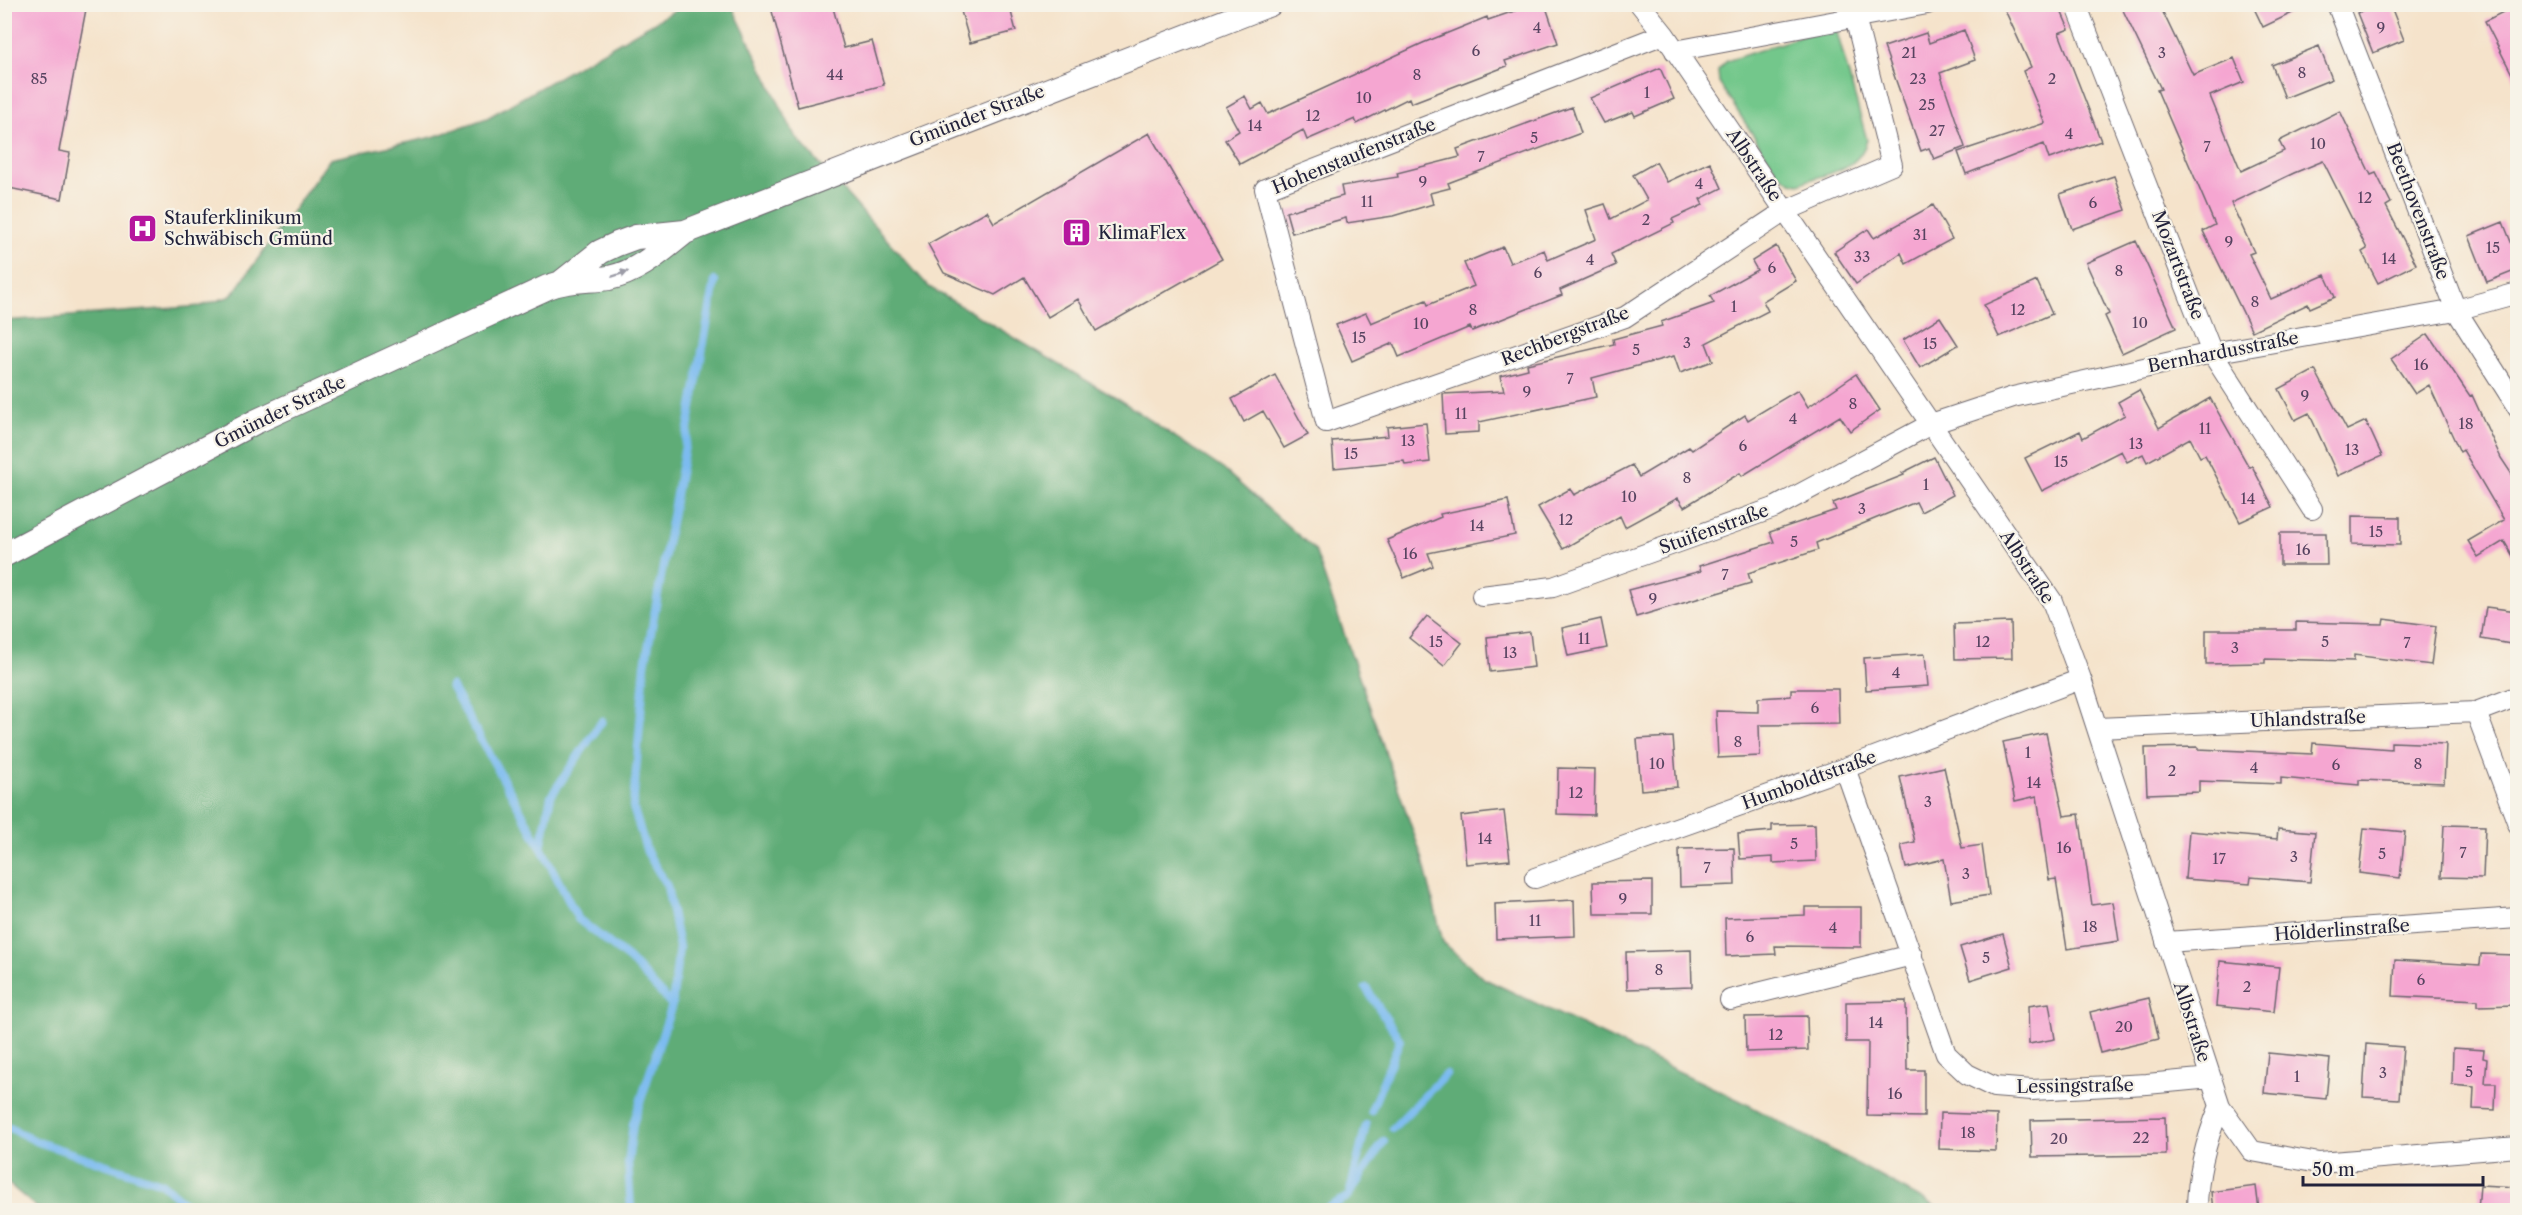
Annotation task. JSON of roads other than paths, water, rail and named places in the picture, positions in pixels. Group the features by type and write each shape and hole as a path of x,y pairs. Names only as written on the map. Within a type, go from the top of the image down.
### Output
{"street":[{"name":"Gmünder Straße","path":"4,555 255,422 461,325 562,282 600,252 617,244 636,237 685,232 1270,4"},
{"name":"Albstraße","path":"1640,4 1670,43 2052,602 2081,678 2220,1106 2252,1152 2319,1163 2517,1147"},
{"path":"1670,43 1855,17 1927,4"},
{"name":"Mozartstraße","path":"2076,4 2212,352 2312,509"},
{"name":"Beethovenstraße","path":"2337,4 2456,310 2517,408"},
{"name":"Rechbergstraße","path":"1326,422 1625,317 1785,211 1892,165 1855,17"},
{"name":"Hohenstaufenstraße","path":"1326,422 1265,189 1670,43"},
{"name":"Bernhardusstraße","path":"1931,424 2013,397 2212,352 2456,310 2517,293"},
{"name":"Stuifenstraße","path":"1482,596 1553,587 1774,508 1931,424"},
{"name":"Humboldtstraße","path":"1535,878 1845,768 2081,678"},
{"name":"Uhlandstraße","path":"2097,728 2475,712 2517,696"},
{"path":"2475,712 2517,824"},
{"name":"Lessingstraße","path":"1845,768 1946,1054 1967,1074 1994,1087 2044,1089 2211,1078"},
{"name":"Hölderlinstraße","path":"2166,942 2517,918"},
{"path":"1730,1000 1912,955"},
{"path":"2197,1210 2197,1181 2208,1134 2220,1106"}],"waterway":[{"path":"631,1210 628,1163 633,1124 672,1005 679,947 667,886 647,852 633,807 645,665 715,281"},
{"path":"451,686 541,847 578,919 628,958 672,1005"},
{"path":"541,847 551,796 602,721"},
{"path":"1366,988 1400,1040 1371,1111"},
{"path":"1393,1128 1446,1074"},
{"path":"4,1125 38,1142 161,1183 192,1210"},
{"path":"1324,1210 1349,1196 1366,1125"},
{"path":"1352,1190 1384,1141"}],"place":[{"name":"Stauferklinikum Schwäbisch Gmünd","path":"143,228"},
{"name":"KlimaFlex","path":"1077,233"}]}
